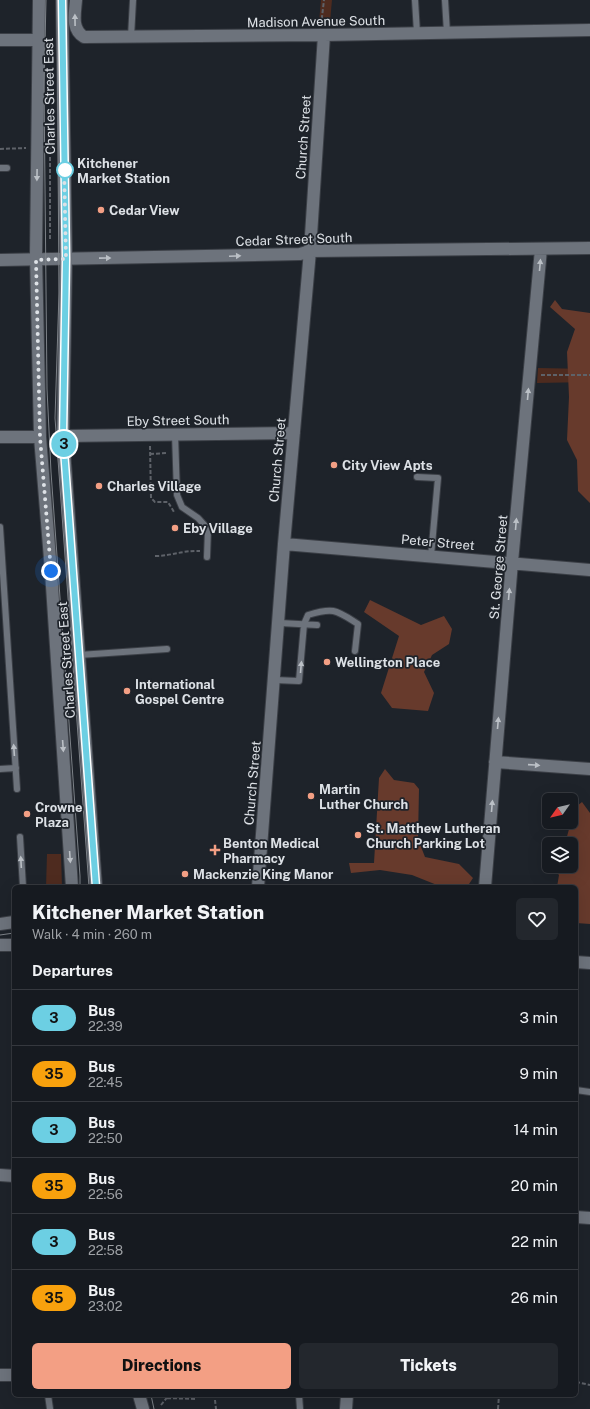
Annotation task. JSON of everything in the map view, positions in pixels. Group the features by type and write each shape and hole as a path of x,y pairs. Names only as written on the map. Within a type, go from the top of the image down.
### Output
{"street":[{"name":"Charles Street East","path":"39,0 36,260 40,437 52,578 72,885"},
{"name":"Charles Street East","path":"62,0 66,259 63,436 96,885"},
{"name":"Madison Avenue South","path":"76,0 75,26 78,33 84,37 323,31 447,33 590,30"},
{"name":"Church Street","path":"258,885 280,623 284,544 310,251 323,31"},
{"path":"0,40 38,40"},
{"name":"Cedar Street South","path":"0,260 300,254 310,251 590,248"},
{"name":"St. George Street","path":"485,885 512,562 541,249"},
{"name":"Eby Street South","path":"63,436 294,433"},
{"path":"0,437 40,437"},
{"name":"Peter Street","path":"284,544 512,562 590,570"},
{"path":"495,762 590,769"},
{"path":"0,924 12,922"},
{"path":"0,945 12,944"},
{"path":"578,962 590,963"},
{"path":"0,1175 12,1176"},
{"path":"578,1217 590,1218"},
{"path":"0,1376 12,1375"},
{"path":"140,1397 143,1409"},
{"path":"346,1409 347,1397"}],"lane":[{"path":"131,37 133,0"},
{"path":"415,0 418,33"},
{"path":"444,0 447,33"},
{"path":"175,434 176,495 182,507 198,518 208,529 207,557"},
{"path":"417,477 438,478 431,556"},
{"path":"0,527 17,789"},
{"path":"275,680 300,681 304,624 308,615 326,610 338,611 358,624 355,651"},
{"path":"280,623 317,625"},
{"path":"79,655 167,649"},
{"path":"0,769 16,768"},
{"path":"20,837 23,885"},
{"path":"578,1090 590,1092"},
{"path":"48,1397 50,1409"},
{"path":"299,1397 300,1409"}],"path":[{"path":"323,31 324,0"},
{"path":"50,136 50,240"},
{"path":"0,149 29,147"},
{"path":"530,375 590,375"},
{"path":"150,450 153,496 155,502 168,502 174,512"},
{"path":"150,454 170,453"},
{"path":"155,556 170,556 186,550 201,551 201,545"},
{"path":"578,1382 590,1385"},
{"path":"498,1409 499,1397"},
{"path":"161,1405 167,1398 196,1399"},
{"path":"215,1400 216,1409"}],"shaded area":[{"path":"321,0 332,0 330,22 319,22"},
{"path":"555,300 562,309 590,313 590,503 578,491 577,460 567,440 569,397 567,352 575,329 550,307"},
{"path":"538,368 590,369 590,382 537,383"},
{"path":"370,600 421,625 444,616 452,629 449,644 432,655 424,672 434,693 428,711 392,708 381,693 399,636 364,612"},
{"path":"385,769 394,780 414,783 419,789 418,839 425,857 459,864 473,878 468,885 437,885 412,875 380,870 351,873 349,863 374,863 379,778"},
{"path":"582,802 590,813 590,924 578,923 578,885 557,885 559,875 557,873 578,873 578,837 567,837 569,829 578,829 578,805"},
{"path":"47,854 61,854 62,885 46,885"}],"tram line":[{"path":"46,0 44,87 47,389 51,472 80,885"},
{"path":"57,0 59,293 55,418 89,885"},
{"path":"0,935 12,933"},
{"path":"151,1397 154,1409"}],"bus line":[{"name":"3","path":"62,0 66,259 66,346 63,436 96,885"}],"place":[{"name":"Kitchener Market Station","path":"65,170"},
{"name":"Cedar View","path":"101,210"},
{"name":"City View Apts","path":"334,465"},
{"name":"Charles Village","path":"99,486"},
{"name":"Eby Village","path":"175,528"},
{"name":"Wellington Place","path":"327,662"},
{"name":"International Gospel Centre","path":"127,691"},
{"name":"Martin Luther Church","path":"311,796"},
{"name":"Crowne Plaza","path":"27,814"},
{"name":"St. Matthew Lutheran Church Parking Lot","path":"358,835"},
{"name":"Benton Medical Pharmacy","path":"215,850"},
{"name":"Mackenzie King Manor","path":"185,874"}],"route":[{"path":"51,571 40,437 39,326 36,260 66,259 64,165 65,170"}]}
